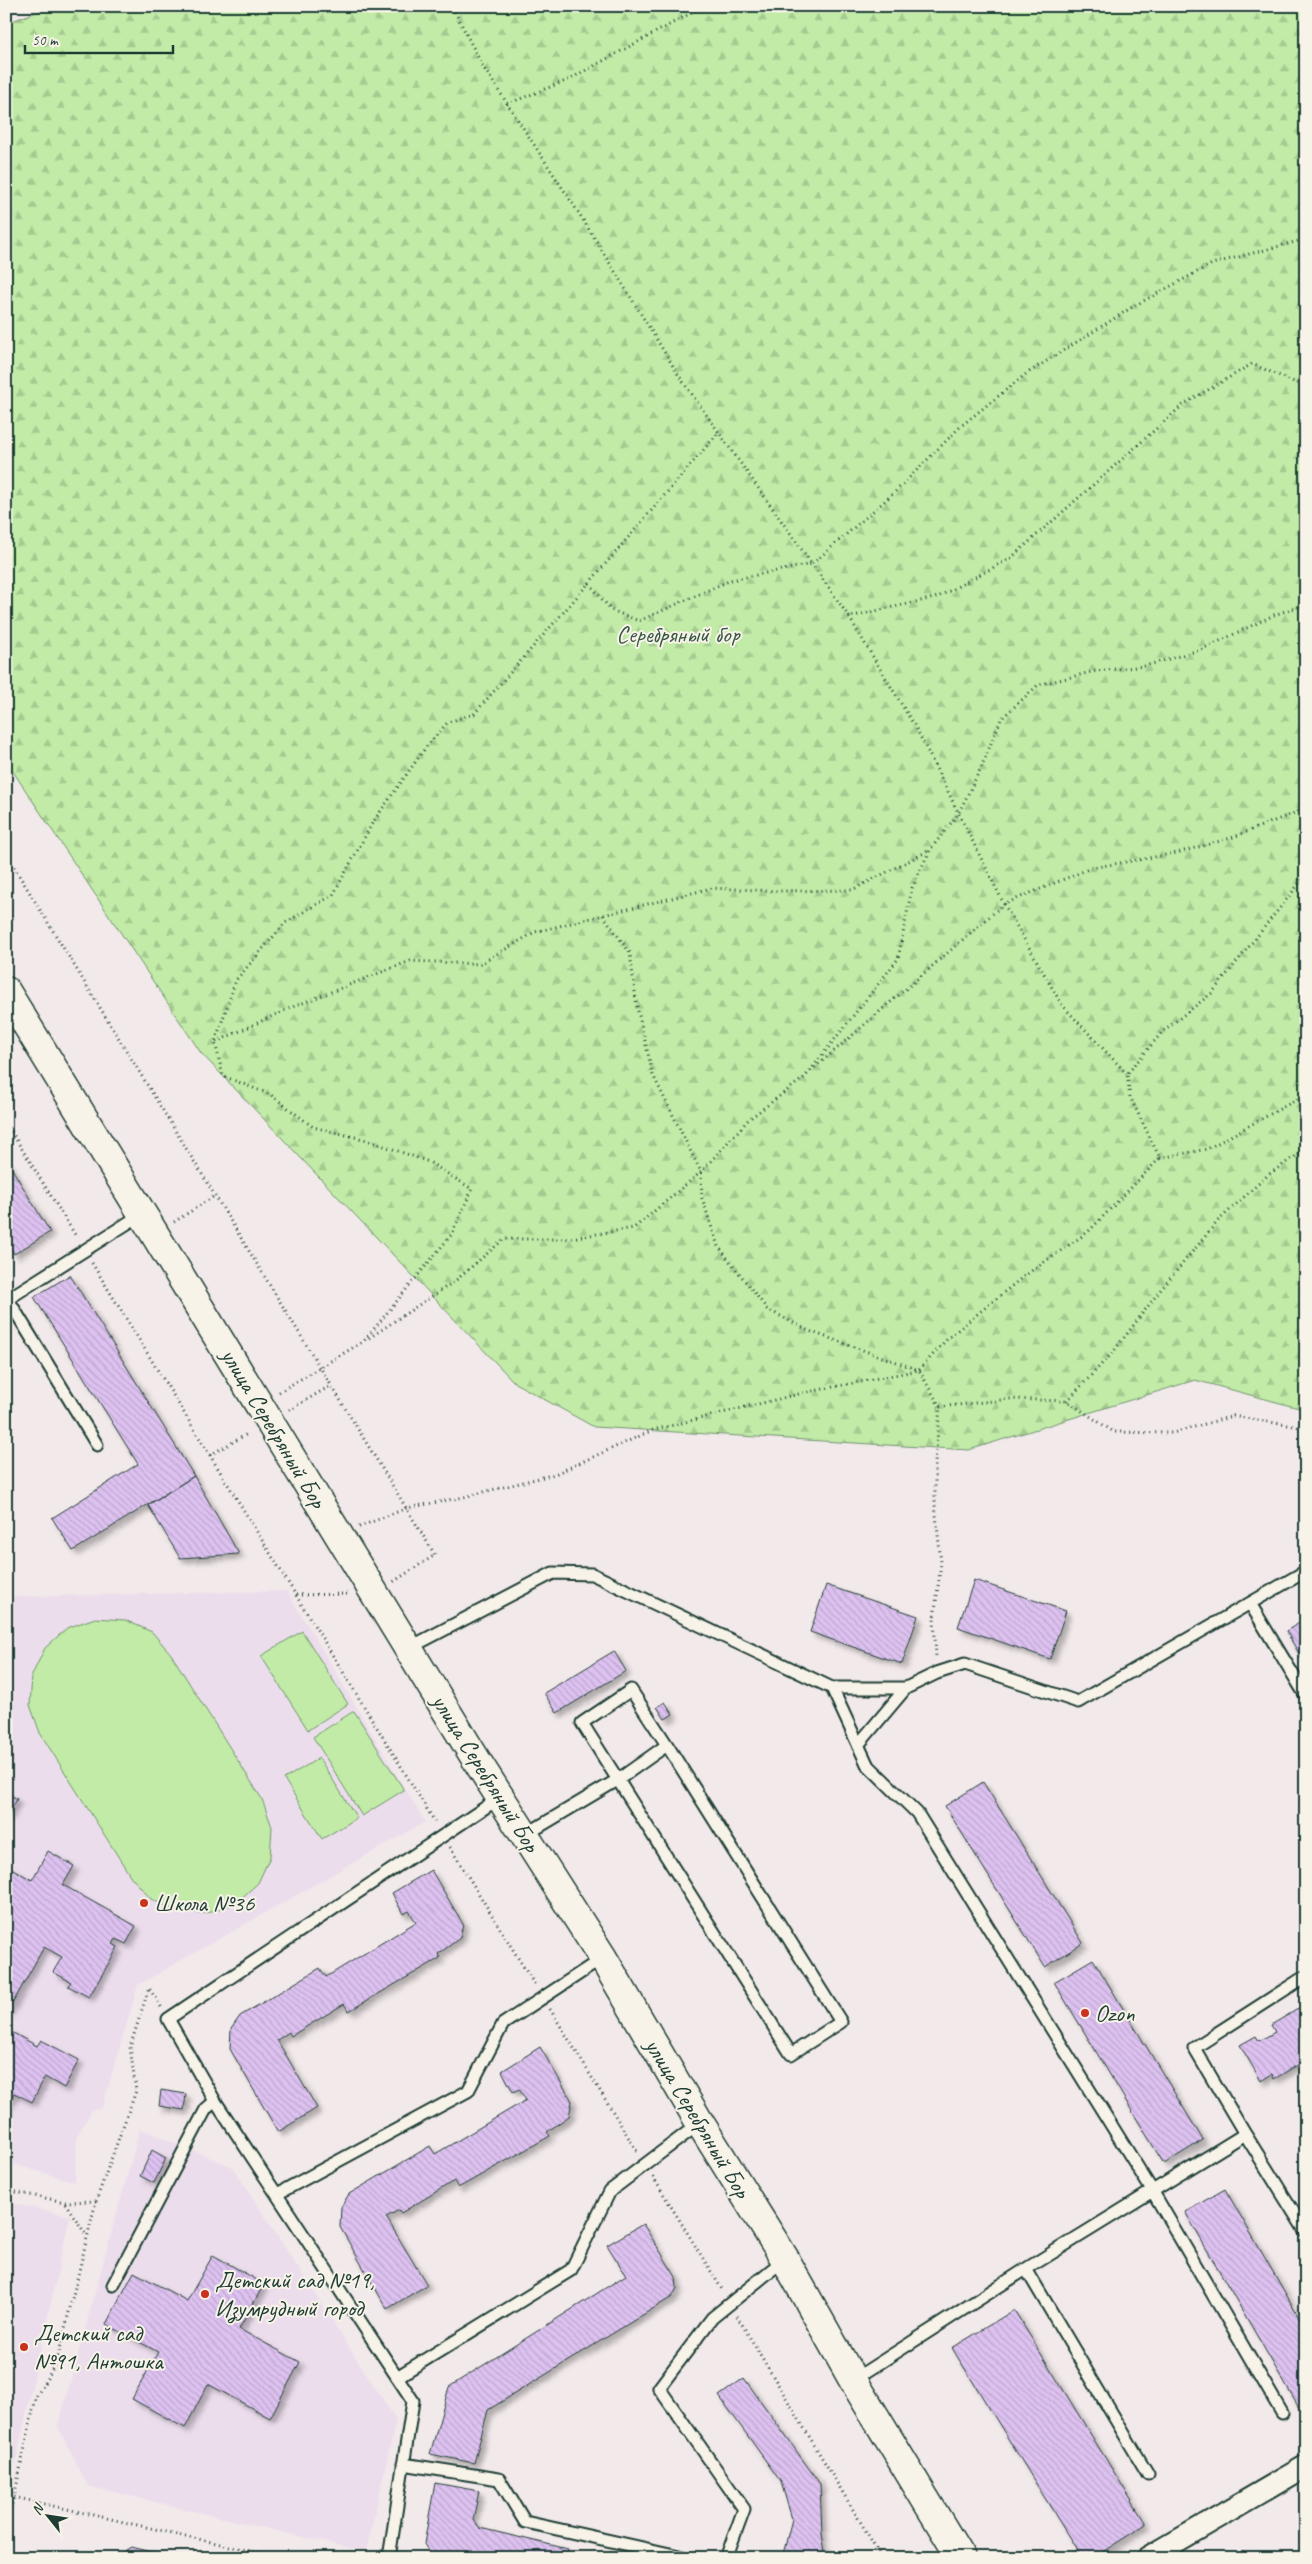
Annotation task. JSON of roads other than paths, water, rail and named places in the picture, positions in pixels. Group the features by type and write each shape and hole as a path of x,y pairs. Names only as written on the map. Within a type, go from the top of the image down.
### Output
{"street":[{"name":"улица Серебряный Бор","path":"6,990 375,1594 603,1958 700,2123 785,2259 853,2380 959,2557"},
{"path":"1148,2558 1306,2466"}],"lane":[{"path":"97,1445 7,1298 150,1224"},
{"path":"858,1745 906,1688 937,1672 966,1664 1078,1702 1251,1605 1306,1571"},
{"path":"409,1648 553,1574 592,1574 832,1688 906,1688"},
{"path":"1251,1605 1306,1696"},
{"path":"832,1688 867,1764 916,1813 1153,2192 1282,2413"},
{"path":"631,1690 668,1745 840,2022 791,2054 619,1778 582,1723 631,1690"},
{"path":"525,1835 619,1778 668,1745"},
{"path":"389,2558 412,2401 215,2101 168,2019 501,1797"},
{"path":"277,2194 468,2091 503,2024 603,1958"},
{"path":"1306,1976 1194,2048 1306,2232"},
{"path":"114,2285 206,2109 215,2101"},
{"path":"397,2377 571,2270 610,2191 700,2123"},
{"path":"853,2380 1026,2269 1245,2134"},
{"path":"726,2558 744,2509 659,2388 712,2318 785,2259"},
{"path":"1026,2269 1148,2474"},
{"path":"403,2464 499,2479 525,2522 688,2558"}],"place":[{"name":"Школа №36","path":"144,1903"},
{"name":"Ozon","path":"1085,2013"},
{"name":"Детский сад №19, Изумрудный город","path":"205,2294"},
{"name":"Детский сад №91, Антошка","path":"24,2347"}],"park label":[{"name":"Серебряный бор","path":"678,634"}]}
